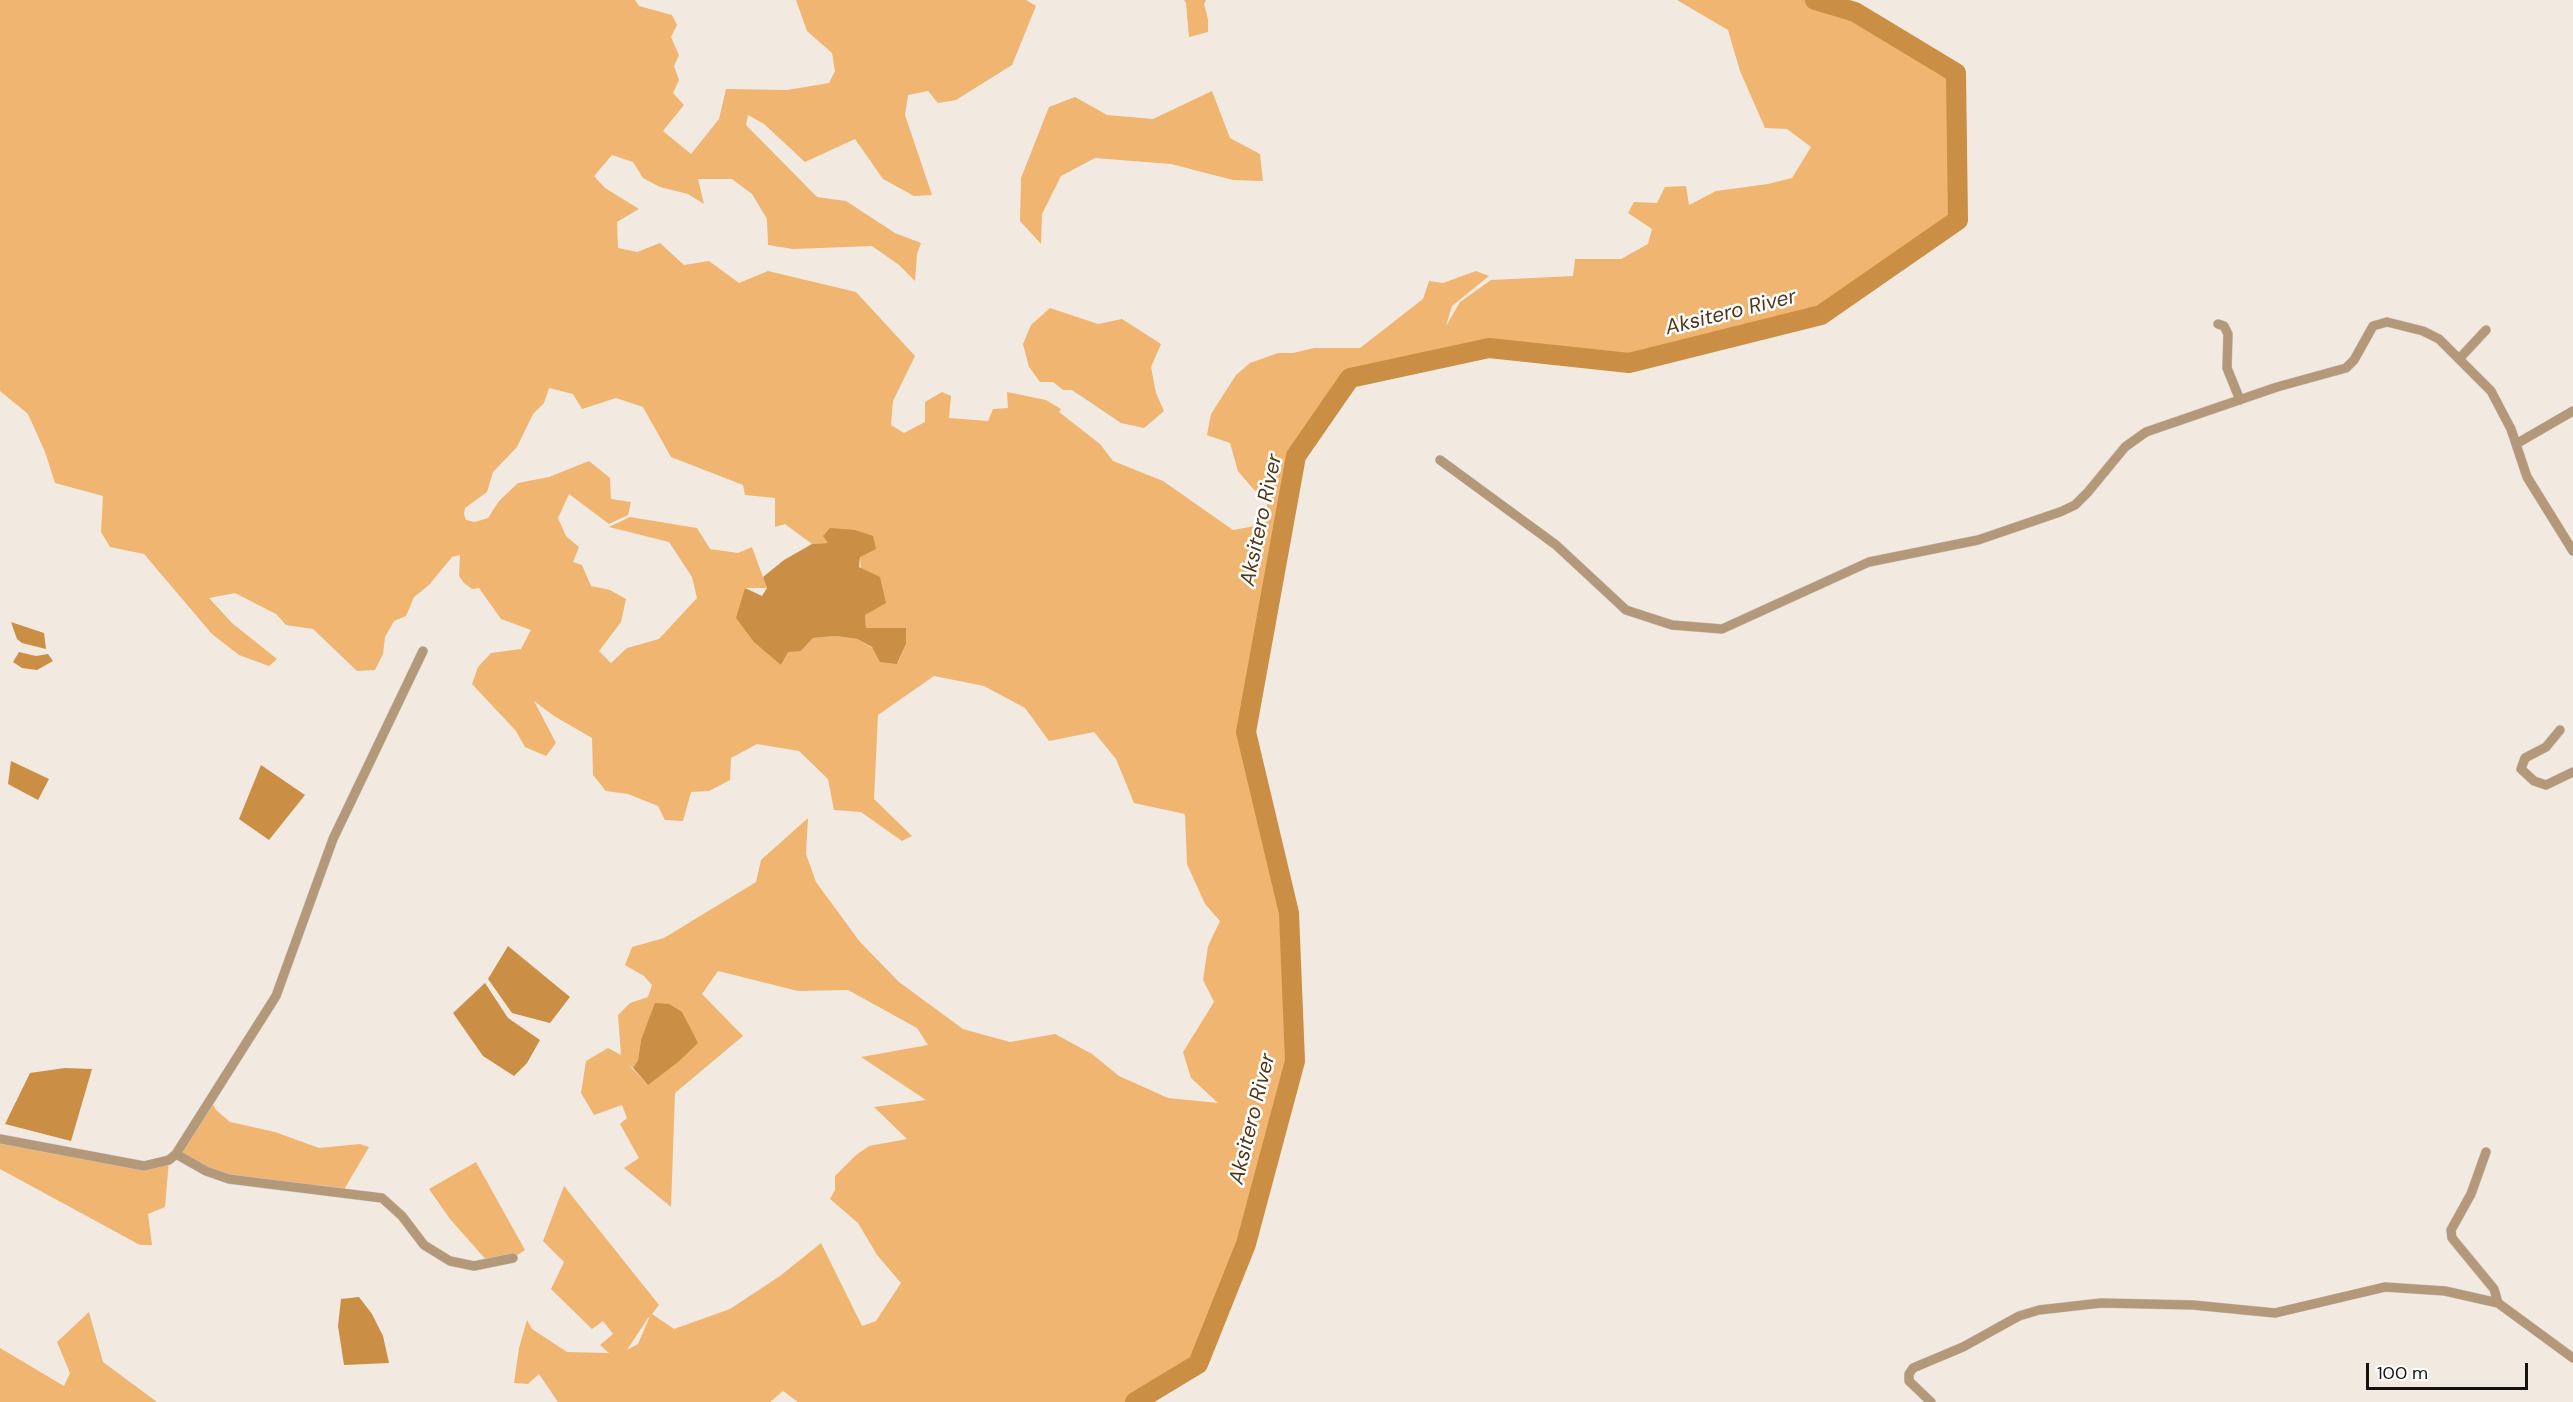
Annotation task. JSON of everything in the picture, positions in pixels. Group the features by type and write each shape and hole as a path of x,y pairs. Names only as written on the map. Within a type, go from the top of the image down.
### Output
{"street":[{"path":"1440,460 1567,554 1626,610 1672,625 1722,629 1869,562 1978,540 2060,512 2075,505 2120,452 2140,436 2164,425 2346,368 2354,360 2366,334 2379,324 2387,322 2424,331 2439,339 2491,391 2511,429 2527,477 2573,551"},
{"path":"2218,324 2224,326 2228,334 2227,368 2240,400"},
{"path":"2459,358 2486,330"},
{"path":"2516,444 2573,411"},
{"path":"0,1139 144,1166 170,1160 176,1154 276,996 333,839 423,651"},
{"path":"2560,730 2546,747 2525,758 2521,769 2534,781 2546,785 2573,772"},
{"path":"2486,1152 2470,1194 2451,1230 2452,1238 2494,1289 2498,1303"},
{"path":"176,1154 206,1172 228,1179 382,1198 402,1216 424,1245 450,1261 474,1266 513,1258"},
{"path":"1931,1402 1910,1381 1909,1374 1913,1368 1963,1347 2019,1316 2039,1310 2102,1303 2146,1303 2275,1313 2385,1287 2445,1291 2498,1303 2573,1358"}],"shaded area":[{"path":"0,0 635,0 639,6 672,15 677,25 671,37 679,55 674,66 679,80 673,93 684,105 663,131 691,154 719,119 726,89 787,90 829,83 835,71 832,53 807,31 796,0 1026,0 1036,6 1012,65 956,100 938,103 928,91 908,95 905,115 932,195 914,196 883,179 855,139 805,162 764,124 748,115 746,125 817,197 846,201 895,233 921,243 917,254 915,281 899,265 872,246 793,249 768,245 767,219 752,194 732,179 698,179 704,204 688,194 660,187 643,178 633,162 612,155 594,176 605,188 639,209 617,222 618,248 637,252 660,243 684,265 709,261 739,283 768,271 856,292 915,356 893,401 891,425 904,433 925,422 925,402 942,392 951,396 949,418 988,421 993,409 1008,408 1007,392 1046,400 1061,409 1059,412 1100,444 1113,461 1163,481 1233,530 1260,525 1270,497 1254,490 1238,471 1230,443 1207,435 1211,414 1236,375 1250,363 1278,353 1293,353 1314,348 1360,348 1423,299 1429,281 1443,283 1476,271 1489,276 1452,306 1446,326 1460,302 1491,280 1573,276 1575,259 1621,259 1648,244 1652,229 1628,213 1634,202 1657,203 1665,187 1686,186 1689,205 1716,191 1768,184 1792,178 1811,147 1787,129 1765,128 1740,71 1728,30 1677,0 1815,0 1855,12 1956,73 1958,220 1821,315 1629,363 1489,348 1350,378 1296,456 1246,732 1289,913 1295,1061 1246,1244 1198,1364 1134,1402 798,1402 783,1391 770,1402 558,1402 539,1374 528,1384 514,1383 519,1348 527,1320 532,1329 567,1352 609,1353 600,1345 613,1334 603,1321 592,1329 551,1289 564,1262 543,1241 564,1186 659,1305 652,1314 674,1329 730,1309 780,1276 821,1243 862,1326 876,1321 901,1283 877,1255 858,1223 830,1199 835,1190 835,1176 856,1155 869,1146 907,1139 874,1107 926,1100 861,1057 928,1045 917,1028 848,990 798,991 718,971 702,994 743,1036 675,1093 671,1207 624,1168 639,1158 620,1124 627,1118 622,1105 594,1115 581,1093 586,1061 608,1048 621,1055 618,1015 630,1003 648,997 652,985 644,976 625,965 632,947 664,938 756,882 761,860 808,818 806,854 816,882 860,942 899,982 963,1029 1010,1042 1055,1034 1092,1054 1119,1076 1168,1098 1218,1103 1191,1078 1183,1052 1214,1002 1203,980 1208,946 1220,921 1205,904 1187,864 1185,814 1134,803 1116,759 1094,732 1049,741 1025,708 984,686 934,676 878,715 874,799 912,836 902,841 861,812 834,810 828,779 799,751 757,744 731,758 730,780 709,791 691,792 683,821 665,820 658,806 628,794 606,791 593,775 592,738 554,716 534,701 556,743 546,756 525,747 516,731 472,684 478,667 491,653 521,649 531,630 501,619 479,588 472,589 464,583 459,576 460,555 452,557 429,585 414,597 406,616 394,621 385,637 383,654 375,670 357,671 313,629 286,625 276,614 235,593 209,598 232,623 277,659 269,666 239,655 212,634 144,554 110,547 101,532 103,496 55,483 45,452 28,414 0,391","holes":["549,388 573,394 582,409 616,398 643,407 671,457 743,485 745,495 775,498 775,527 785,524 812,544 829,543 860,557 866,628 905,628 906,644 898,663 857,639 836,636 813,638 801,651 788,651 781,665 745,588 767,588 752,547 738,553 710,549 697,528 630,517 609,527 669,542 692,577 697,598 659,639 627,648 611,663 599,651 621,622 626,599 610,590 591,586 582,565 573,562 579,547 566,536 558,518 569,494 609,524 628,515 631,502 611,499 610,478 589,461 549,477 518,483 499,501 488,518 475,522 466,520 464,514 465,508 487,492 493,472 517,447 533,414 544,403","641,1040 648,1085 629,1065 633,1068 638,1060","650,1316 638,1344 627,1350"]},
{"path":"1184,0 1206,0 1204,4 1208,19 1208,32 1189,37"},
{"path":"1212,91 1230,138 1260,154 1263,181 1233,180 1171,164 1095,158 1061,176 1042,214 1041,244 1020,221 1021,178 1049,107 1075,97 1107,115 1153,119"},
{"path":"1050,308 1098,324 1122,319 1161,344 1151,367 1156,393 1164,411 1144,428 1121,423 1072,390 1063,390 1053,382 1040,382 1029,367 1023,344 1031,325"},
{"path":"830,528 855,530 873,536 876,549 860,557 859,567 880,577 886,603 865,615 866,628 906,628 906,644 897,664 880,662 872,647 857,639 836,636 813,638 801,651 788,652 781,665 754,642 736,618 745,588 762,596 767,588 763,577 784,560 812,544 828,543 823,536"},
{"path":"11,622 44,633 46,649 22,643 17,639"},
{"path":"19,652 36,656 48,654 53,661 37,670 22,668 13,662"},
{"path":"11,761 49,779 38,800 8,784"},
{"path":"261,765 305,795 269,840 239,819"},
{"path":"508,946 570,997 550,1023 512,1013 488,979"},
{"path":"485,983 508,1018 540,1040 527,1063 514,1076 483,1056 453,1013"},
{"path":"655,1003 669,1004 682,1012 698,1043 648,1085 633,1068 638,1060 641,1040"},
{"path":"65,1068 92,1069 71,1141 5,1124 30,1073"},
{"path":"211,1100 216,1110 230,1122 275,1132 319,1148 360,1144 369,1147 342,1193 229,1179 176,1154"},
{"path":"0,1139 144,1166 169,1160 165,1207 148,1214 152,1245 140,1245 0,1169"},
{"path":"476,1162 525,1250 513,1258 489,1263 450,1219 429,1189"},
{"path":"359,1297 372,1314 383,1336 389,1363 344,1365 338,1326 341,1299"},
{"path":"89,1312 103,1362 157,1402 0,1402 0,1348 64,1386 70,1373 57,1342"}],"waterway":[{"name":"Aksitero River","path":"1135,1402 1198,1364 1246,1244 1295,1061 1289,913 1246,732 1296,456 1350,378 1489,348 1629,363 1821,315 1958,220 1956,73 1855,12 1815,0"}]}
